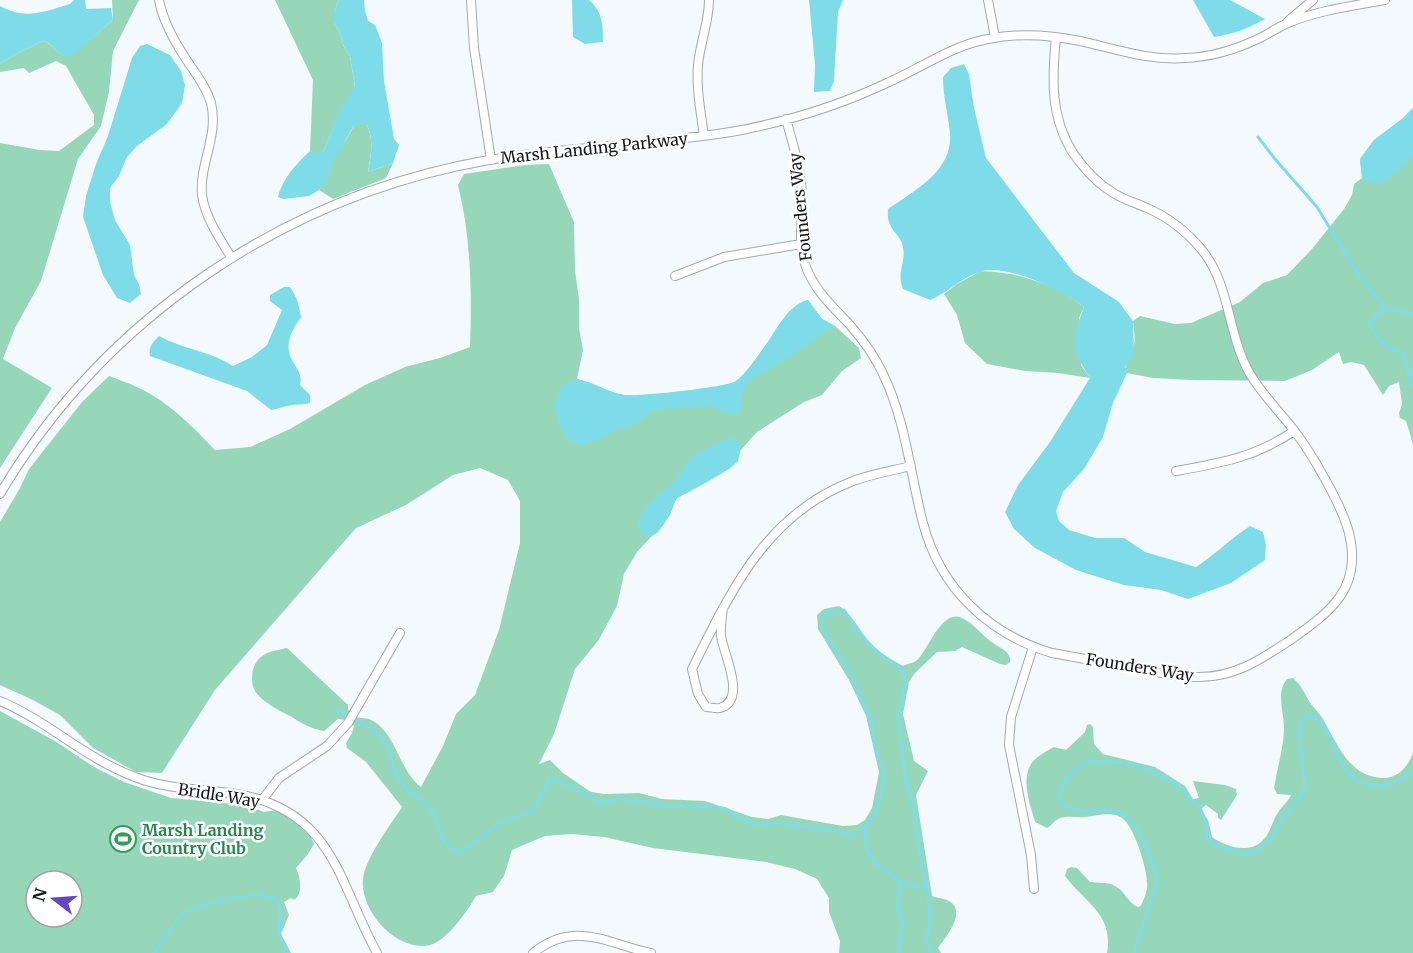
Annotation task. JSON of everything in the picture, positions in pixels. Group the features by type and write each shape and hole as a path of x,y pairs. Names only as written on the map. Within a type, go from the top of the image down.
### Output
{"street":[{"path":"159,0 172,35 205,88 210,103 213,134 202,194 216,233 231,258"},
{"path":"471,0 474,48 491,160"},
{"path":"704,136 698,67 708,22 709,0"},
{"path":"988,0 995,37"},
{"name":"Marsh Landing Parkway","path":"0,494 40,432 67,398 134,330 169,301 231,258 276,232 363,193 423,175 491,160 704,136 746,129 786,119 864,93 971,43 995,37 1056,37 1137,55 1181,59 1204,57 1264,36 1284,24 1313,0"},
{"name":"Marsh Landing Parkway","path":"1284,24 1334,9 1385,0"},
{"name":"Founders Way","path":"786,119 800,177 801,244 806,267 814,283 859,336 883,373 899,413 929,542 946,578 968,605 984,619 1001,632 1033,647 1052,653 1182,676 1214,676 1235,672 1257,662 1322,618 1332,608 1346,587 1352,562 1351,541 1340,511 1310,454 1258,387 1249,371 1235,339 1221,283 1203,252 1178,226 1105,187 1091,175 1072,151 1054,104 1053,74 1056,37"},
{"path":"675,276 724,257 801,244"},
{"path":"1176,471 1244,457 1264,450 1294,431"},
{"path":"723,608 721,634 734,691 729,702 720,708 706,707 698,694 692,669 723,608 756,555 793,516 819,499 852,482 911,466"},
{"path":"262,800 279,778 327,746 348,723 400,633"},
{"path":"1033,647 1011,717 1009,745 1030,855 1034,889"},
{"name":"Bridle Way","path":"0,701 26,714 102,762 141,780 182,789 229,793 262,800 282,807 296,816 326,846 377,953"},
{"path":"533,953 548,943 575,935 599,937 632,950 651,953"}],"green space":[{"path":"112,0 139,0 113,51 109,92 101,126 78,159 41,281 15,328 3,359 52,388 0,468 0,143 59,151 94,125 94,115 66,66 56,61 29,73 24,68 0,72 0,64 43,41 62,54 70,56 113,20"},
{"path":"275,0 339,0 334,12 334,23 350,56 355,87 324,150 319,155 310,151 313,80"},
{"path":"1413,108 1413,444 1406,421 1400,418 1402,404 1399,382 1389,386 1383,395 1364,365 1351,362 1343,364 1339,352 1312,370 1285,381 1191,380 1153,378 1127,373 1125,369 1135,341 1133,321 1140,316 1175,324 1191,323 1240,302 1263,283 1287,275 1312,249 1344,209 1352,195 1354,184 1362,178 1360,159 1374,140"},
{"path":"354,125 367,125 371,136 368,172 393,163 386,178 333,199 319,190 333,159"},
{"path":"549,164 574,222 579,328 583,350 577,379 625,395 682,392 735,382 754,362 782,321 796,306 808,300 822,319 835,326 859,348 861,358 842,371 822,395 804,402 757,432 740,451 738,461 729,469 676,499 670,515 657,533 637,552 624,574 617,606 598,641 575,669 554,734 539,764 550,760 563,773 591,792 639,793 662,799 705,801 752,817 768,819 781,815 843,826 857,825 865,820 872,808 879,772 866,716 849,680 818,629 817,615 824,609 839,606 875,647 903,666 916,661 921,656 936,631 949,618 956,616 964,619 1007,653 1010,662 1006,665 1000,664 962,647 955,651 937,652 914,674 909,682 903,714 914,761 928,771 916,795 932,896 947,900 956,910 954,924 938,948 941,953 839,953 840,941 829,912 829,898 817,879 795,869 766,862 653,848 604,837 572,834 545,836 512,850 504,876 493,892 476,896 456,924 437,942 418,946 405,943 383,927 368,904 363,880 373,853 402,807 366,762 347,748 346,743 354,726 346,720 338,719 324,731 302,723 258,695 253,687 253,671 257,661 264,655 287,648 348,705 354,717 369,719 386,732 407,771 421,787 443,746 456,714 475,695 499,630 520,543 520,501 508,480 480,468 453,475 406,505 356,528 215,690 162,773 136,772 93,748 60,715 0,685 0,522 29,469 82,402 109,376 135,386 160,400 215,450 250,447 290,429 365,385 405,367 470,347 470,265 466,225 458,185 464,174 525,165"},
{"path":"980,271 1035,280 1060,291 1084,307 1079,318 1081,365 1090,378 1025,371 987,364 965,343 957,315 944,294"},
{"path":"1293,678 1323,719 1346,758 1361,772 1383,778 1394,776 1406,767 1413,753 1413,953 1107,953 1108,940 1102,918 1065,876 1067,869 1077,868 1090,882 1113,885 1135,905 1141,906 1147,883 1135,838 1127,822 1114,815 1061,818 1047,828 1035,822 1027,785 1028,770 1033,761 1054,747 1066,750 1090,724 1093,727 1094,744 1103,754 1155,767 1185,786 1193,799 1199,798 1193,781 1225,785 1236,789 1237,795 1221,820 1218,814 1206,805 1201,809 1208,820 1212,837 1238,848 1252,847 1266,837 1277,814 1291,795 1277,794 1274,788 1284,731 1281,704 1283,685 1287,679"},
{"name":"Marsh Landing Country Club","path":"0,711 55,741 94,767 124,782 171,798 248,806 264,812 275,810 297,821 309,833 314,844 296,868 300,880 297,897 284,902 289,915 281,934 291,953 0,953"}],"water":[{"path":"74,0 85,0 86,9 111,8 113,20 70,57 62,55 43,41 0,64 0,6 26,14 51,10 70,4"},
{"path":"339,0 364,0 368,21 375,25 382,43 384,81 394,139 399,145 393,163 368,172 371,136 367,125 354,125 333,160 326,182 319,190 309,196 284,199 278,197 286,178 310,151 319,154 324,150 339,112 355,87 350,56 334,23 334,12"},
{"path":"572,0 589,0 597,9 602,24 603,42 585,44 573,37"},
{"path":"809,0 843,0 838,12 834,81 830,91 814,92 815,65"},
{"path":"1193,0 1230,0 1265,19 1240,31 1214,37"},
{"path":"147,44 170,55 181,71 185,85 182,103 167,124 137,146 127,157 119,176 110,188 110,202 115,220 130,245 134,275 141,294 130,303 117,298 103,275 83,217 86,196 108,136 132,58 140,46"},
{"path":"964,64 969,74 974,108 986,158 1074,273 1119,302 1133,321 1134,353 1125,368 1127,373 1113,403 1103,437 1084,469 1063,492 1056,511 1059,521 1069,530 1095,538 1124,538 1145,552 1196,567 1250,526 1263,532 1266,545 1265,560 1231,583 1188,599 1161,590 1124,585 1076,570 1035,548 1014,529 1005,512 1018,485 1050,442 1090,378 1079,359 1075,344 1075,336 1084,307 1048,286 1018,274 1003,271 979,272 930,300 903,289 900,278 903,247 889,222 888,209 920,187 939,169 945,158 950,133 943,77 951,68"},
{"path":"1413,108 1413,155 1397,172 1377,184 1362,178 1360,159 1374,140"},
{"path":"284,287 290,287 296,298 301,317 290,336 288,347 300,374 300,385 310,395 310,403 271,410 247,391 150,356 150,347 159,336 233,366 252,357 267,345 282,310 270,301 270,295"},
{"path":"808,300 822,319 835,326 790,357 749,381 743,391 739,412 735,415 719,411 711,406 653,410 638,423 617,429 599,440 581,445 574,444 564,436 554,406 561,387 576,379 618,394 632,395 682,391 736,381 749,368 790,311"},
{"path":"734,438 740,445 739,457 735,464 711,480 678,497 661,528 656,533 643,536 639,528 639,520 648,505 674,481 695,455"}],"waterway":[{"path":"1258,137 1317,207 1359,276 1386,308 1413,314"},
{"path":"1386,308 1369,324 1383,342 1403,354 1413,387"},
{"path":"335,709 381,737 387,746 400,782 430,809 447,845 460,852 503,821 534,810 550,778 599,803 618,799 671,807 723,808 736,817 755,825 779,823 842,832 851,836 865,828 876,813 883,785 883,769 874,741 871,719 854,679 828,639 822,624 825,614 844,610 857,631 876,652 902,670 905,679 898,717 906,782 914,808 921,863 928,889 930,927 926,938 933,953"},
{"path":"1134,953 1157,884 1155,870 1136,828 1125,816 1114,811 1080,811 1069,808 1059,801 1059,794 1065,780 1079,766 1087,761 1123,763 1155,772 1185,791 1190,800 1199,805 1205,821 1208,840 1215,846 1247,854 1258,850 1273,837 1280,821 1305,788 1299,730 1302,720 1310,715 1320,722 1327,732 1343,767 1361,783 1391,784 1413,771"},
{"path":"865,828 866,847 873,861 898,881 900,891 897,906 902,922 898,953"},
{"path":"898,881 928,889"},
{"path":"154,953 175,922 189,911 214,902 257,896 268,897 278,904 280,936 287,953"}],"place":[{"name":"Marsh Landing Country Club","path":"123,839"}]}
